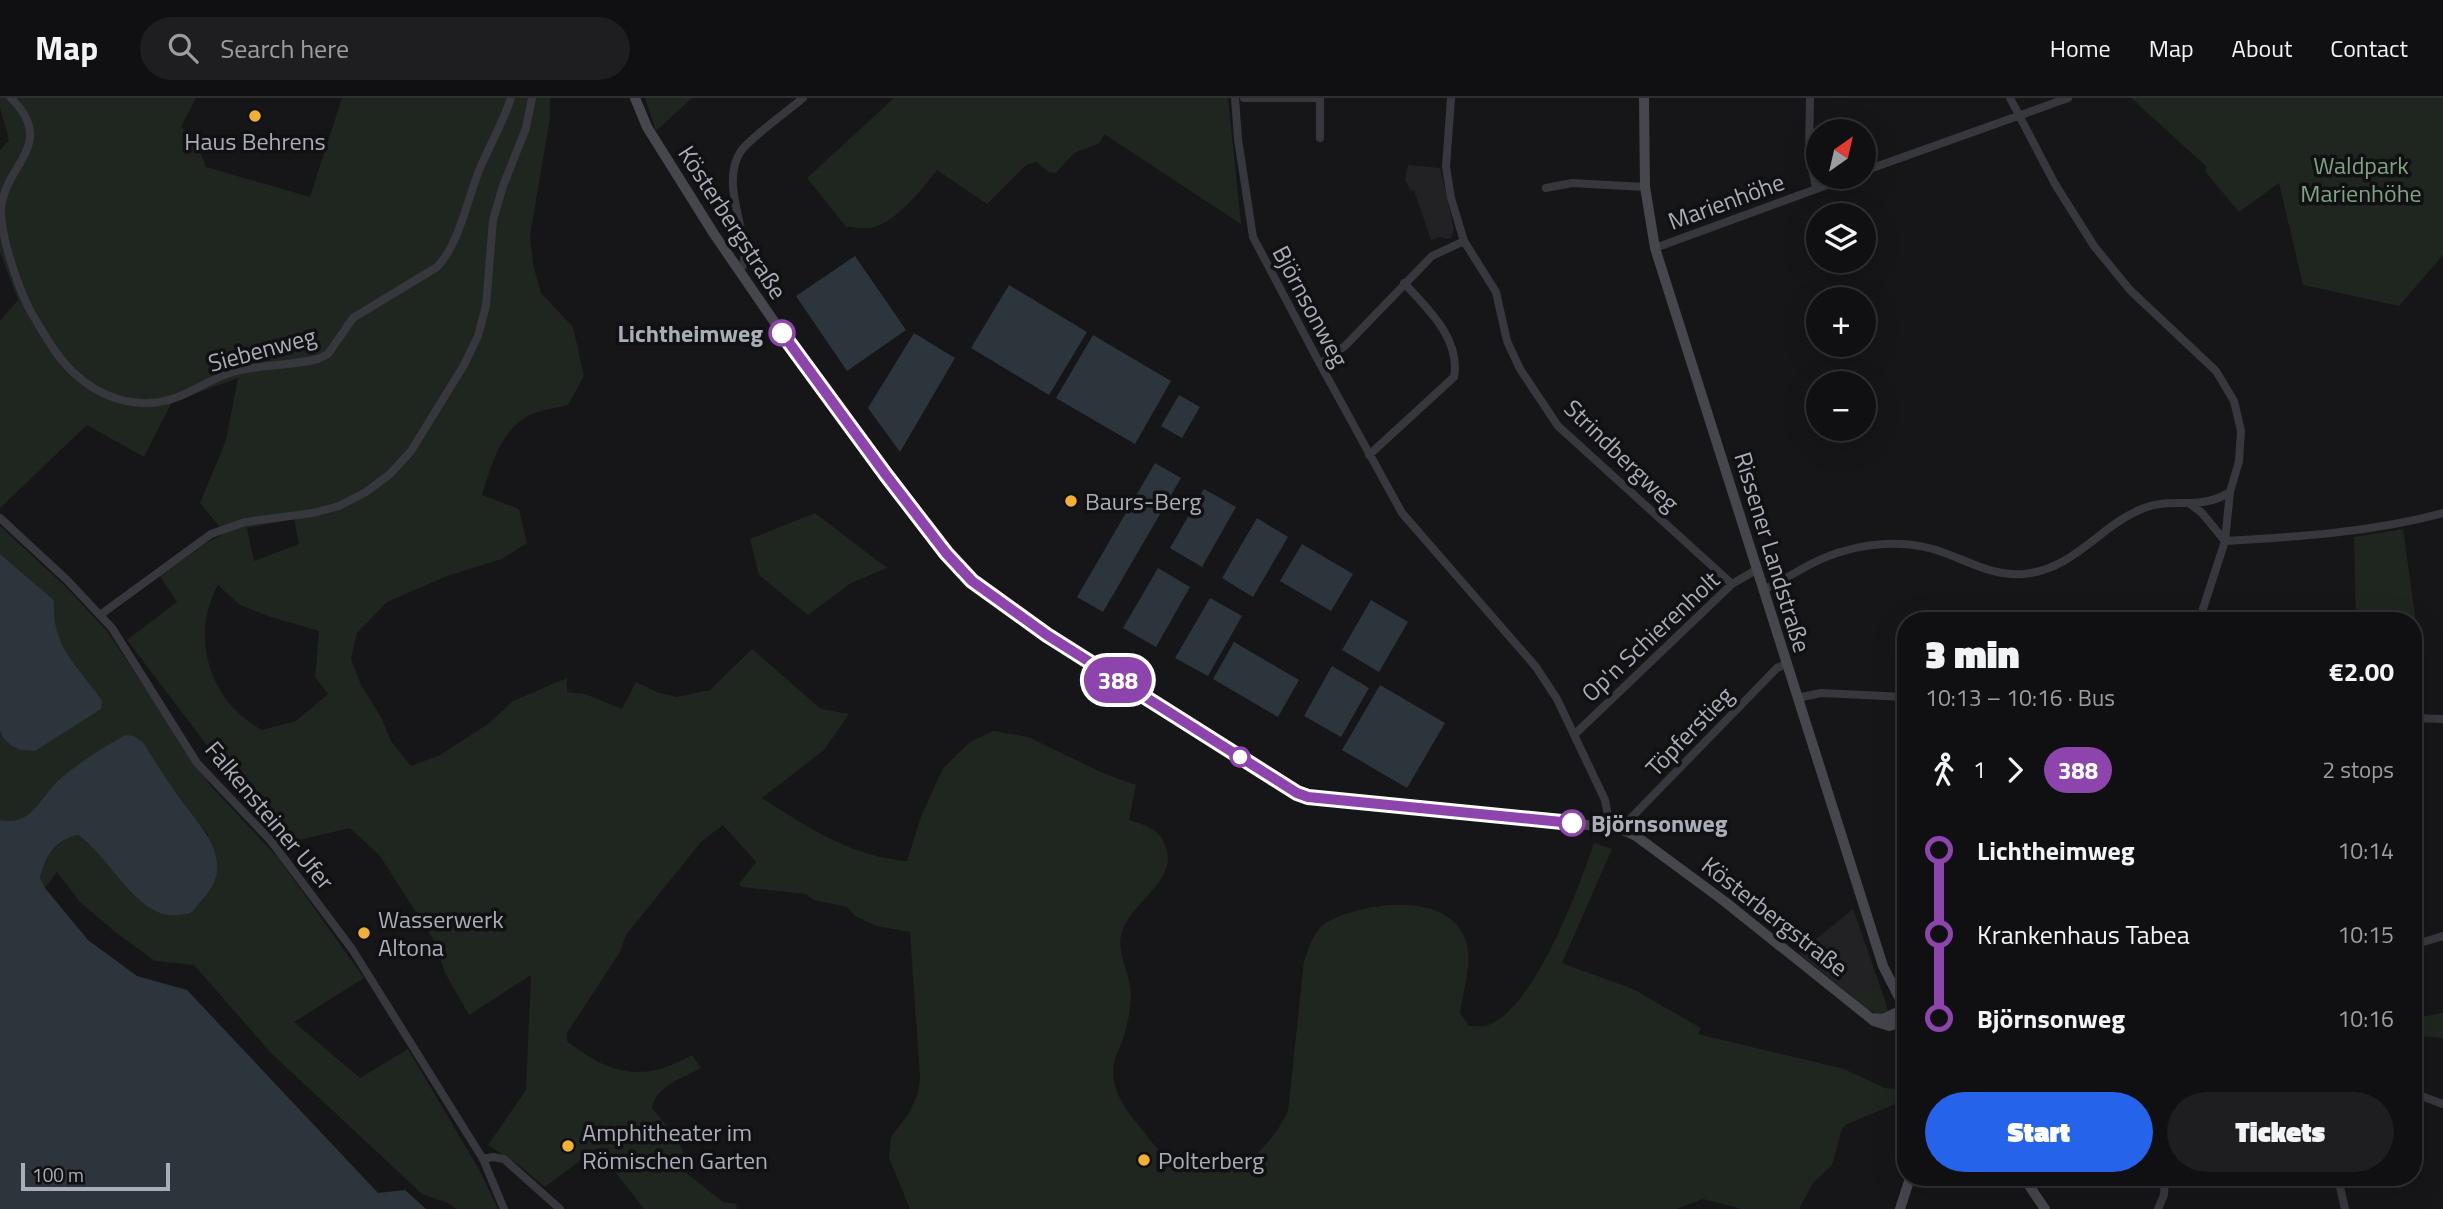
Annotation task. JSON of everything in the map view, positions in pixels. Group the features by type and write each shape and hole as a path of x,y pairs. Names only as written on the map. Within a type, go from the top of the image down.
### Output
{"street":[{"name":"Siebenweg","path":"11,98 21,108 31,129 23,160 11,180 1,206 3,237 28,309 71,370 99,392 140,404 177,397 236,371 317,359 328,354 353,318 437,267 451,246 480,170 512,98"},
{"path":"100,615 211,534 245,522 313,513 338,506 366,492 390,474 411,451 464,365 478,336 486,306 493,220 526,128 532,98"},
{"name":"Kösterbergstraße","path":"635,98 647,127 808,371 959,568 972,581 1047,635 1302,795 1625,830 1724,901 1870,1018"},
{"path":"740,271 744,263 732,171 741,150 803,98"},
{"name":"Björnsonweg","path":"1235,98 1238,139 1253,237 1402,513 1536,667 1557,699 1605,800 1607,827"},
{"path":"1244,98 1320,98 1320,138"},
{"name":"Strindbergweg","path":"1451,98 1446,167 1451,198 1464,241 1496,292 1507,341 1520,369 1558,426 1732,584"},
{"name":"Rissener Landstraße","path":"1644,98 1645,187 1655,248 1883,965 1897,994"},
{"path":"1810,98 1810,119"},
{"path":"2010,98 2065,201 2116,274 2155,316 2205,359 2228,388 2234,401 2241,431 2239,461 2230,492 2225,541 2202,612"},
{"path":"1876,168 2068,98"},
{"path":"1546,188 1572,183 1645,187"},
{"name":"Marienhöhe","path":"1655,248 1813,189"},
{"path":"1320,364 1345,346 1432,256 1464,241"},
{"path":"1369,455 1454,377 1456,364 1441,323 1404,283"},
{"path":"1763,590 1826,557 1863,546 1885,543 1932,549 1992,572 2024,574 2046,570 2086,548 2131,514 2164,503 2209,503 2230,492"},
{"path":"2190,504 2202,513 2225,541"},
{"path":"2225,541 2297,537 2370,528 2443,513"},
{"name":"Falkensteiner Ufer","path":"0,518 67,580 100,615 126,650 197,763 266,835 325,910 484,1159 504,1209"},
{"name":"Op'n Schierenholt","path":"1575,734 1732,584 1756,570"},
{"name":"Töpferstieg","path":"1625,830 1630,820 1777,668 1786,664"},
{"path":"1797,698 1821,693 1897,697"},
{"path":"2422,718 2443,719"},
{"path":"2422,942 2443,936"},
{"path":"1870,1018 1883,1019 1897,1013"},
{"path":"1870,1018 1884,1025 1897,1023"},
{"path":"2422,1096 2443,1104"},
{"path":"484,1159 504,1159 560,1209"},
{"path":"1899,1209 1907,1186"},
{"path":"2029,1186 2045,1209"},
{"path":"2158,1209 2165,1186"},
{"path":"2340,1186 2345,1209"}],"shaded area":[{"path":"1408,165 1440,168 1454,229 1451,238 1431,240 1414,190 1411,191 1405,179"},
{"path":"855,256 906,330 847,371 796,296"},
{"path":"1009,285 1087,332 1049,395 971,348"},
{"path":"914,333 955,358 900,452 868,408"},
{"path":"1093,335 1171,381 1135,444 1056,398"},
{"path":"1179,395 1200,407 1182,438 1161,426"},
{"path":"1155,463 1181,478 1103,612 1077,597"},
{"path":"1204,489 1236,507 1202,567 1170,548"},
{"path":"1257,518 1288,537 1253,597 1222,578"},
{"path":"1302,544 1353,574 1331,611 1280,581"},
{"path":"0,554 54,600 54,617 62,644 102,701 101,709 35,751 12,746 0,731"},
{"path":"1158,568 1190,587 1156,647 1123,628"},
{"path":"1210,598 1242,616 1208,676 1175,658"},
{"path":"1371,600 1408,622 1379,672 1342,650"},
{"path":"1234,642 1299,680 1278,717 1213,679"},
{"path":"1332,666 1369,688 1341,737 1304,716"},
{"path":"1380,685 1445,723 1407,788 1342,750"},
{"path":"126,735 134,736 143,742 206,833 217,859 217,873 212,887 190,913 163,914 129,890 78,835 62,841 52,850 40,878 45,888 88,940 137,976 187,990 378,1193 405,1190 426,1209 0,1209 0,820 21,819 35,808 67,773"},
{"path":"1853,909 1888,1012 1868,1010 1799,953"}],"green space":[{"path":"0,98 196,98 181,127 195,139 206,167 310,197 342,98 550,98 550,118 530,236 533,264 541,293 573,327 584,376 568,405 535,413 514,427 500,447 490,471 482,495 519,509 527,543 502,559 447,576 387,602 357,633 351,659 361,685 381,717 391,741 411,766 440,755 488,724 513,701 567,678 567,692 585,694 622,709 636,682 659,693 677,697 710,690 752,649 821,709 849,714 824,750 762,798 813,830 867,854 907,861 921,817 943,768 970,742 993,731 1028,737 1103,773 1136,785 1129,820 1148,827 1162,838 1168,862 1158,883 1134,912 1122,932 1120,947 1131,999 1113,1074 1121,1100 1132,1117 1157,1148 1177,1164 1214,1169 1241,1163 1263,1147 1281,1124 1288,1111 1304,961 1313,938 1324,924 1344,914 1383,906 1423,907 1441,913 1455,923 1465,938 1467,947 1467,976 1460,1013 1469,1026 1485,1026 1503,1016 1521,998 1537,974 1566,917 1594,843 1612,849 1562,963 1633,989 1701,1028 1698,1034 1844,1069 1885,1088 1897,1089 1897,1101 1847,1124 1842,1129 1832,1165 1813,1183 1799,1209 1742,1209 1703,1199 1677,1209 910,1209 889,1158 891,1137 909,1113 918,1093 920,1078 910,932 877,926 855,916 847,907 814,900 806,894 742,887 739,884 756,862 723,825 701,842 626,935 620,952 567,1033 567,1041 598,1061 627,1071 658,1069 692,1055 701,1068 665,1088 652,1108 681,1147 686,1164 685,1172 723,1202 736,1204 737,1209 644,1209 597,1148 545,1187 519,1165 488,1145 526,1090 531,975 469,1015 445,973 435,942 380,856 350,828 282,844 127,640 177,602 160,576 225,533 200,503 226,440 238,378 172,402 144,457 87,425 0,508 0,321 18,300 0,252 0,150 9,140","holes":["294,519 299,544 254,561 247,528","218,585 240,605 319,631 315,677 328,694 296,721 262,730 244,718 229,703 218,686 205,646 209,605"]},
{"path":"645,98 692,98 656,131"},
{"path":"894,98 1228,98 1241,224 1104,134 1100,143 1074,153 1056,173 1049,172 1036,162 1026,165 987,204 937,170 909,203 883,224 871,228 846,227 807,178"},
{"name":"Waldpark Marienhöhe","path":"2131,98 2443,98 2443,255 2399,306 2303,285 2279,183 2239,212 2205,171 2207,167"},
{"path":"815,513 887,568 851,583 808,615 759,575 750,539"},
{"path":"0,526 65,586 107,631 210,785 279,859 364,978 294,1022 360,1078 408,1049 480,1171 498,1209 456,1209 448,1203 422,1194 271,1053 194,965 155,961 80,902 57,872 45,888 40,878 49,856 57,845 78,835 89,844 209,836 179,798 143,742 134,736 118,739 72,770 28,815 11,821 0,820 0,731 3,738 95,692 59,642 53,623 54,600 0,554"},
{"path":"2403,529 2415,612 2356,612 2354,537"},
{"path":"1873,978 1878,982 1888,1012 1880,1015 1868,1010 1858,1001 1856,990 1863,996 1876,988"},
{"path":"2443,1013 2443,1038 2422,1036 2422,1017"}],"bus line":[{"name":"388","path":"782,333 886,475 946,553 972,581 1047,635 1297,793 1308,797 1572,823"}],"place":[{"name":"Haus Behrens","path":"255,116"},
{"name":"Lichtheimweg","path":"782,333"},
{"name":"Baurs-Berg","path":"1071,501"},
{"name":"Björnsonweg","path":"1572,823"},
{"name":"Wasserwerk Altona","path":"364,933"},
{"name":"Amphitheater im Römischen Garten","path":"568,1146"},
{"name":"Polterberg","path":"1144,1160"}]}
